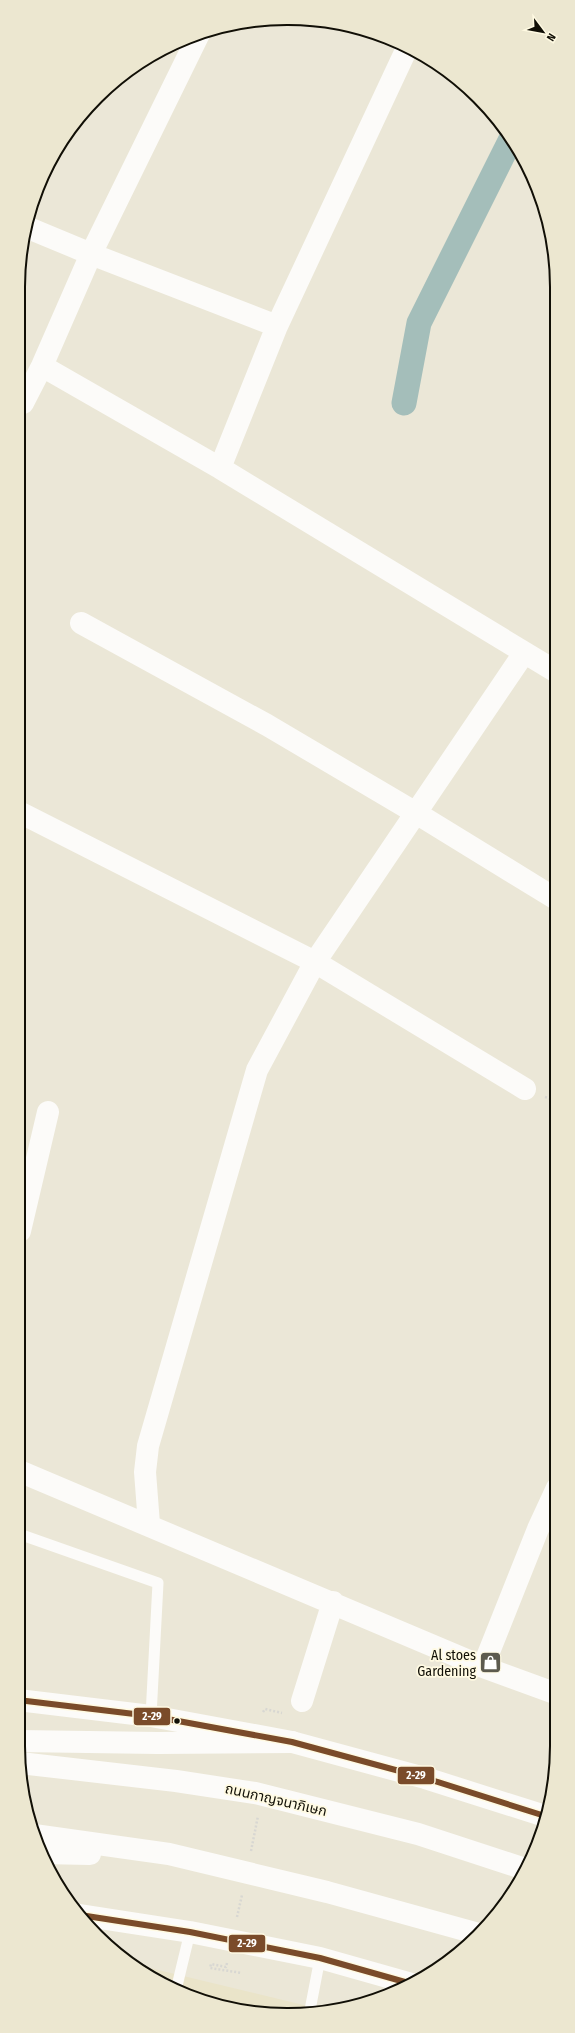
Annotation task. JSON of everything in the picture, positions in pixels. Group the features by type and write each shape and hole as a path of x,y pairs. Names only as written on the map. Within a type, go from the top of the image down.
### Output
{"main road":[{"path":"25,400 42,366 91,254 195,42"},
{"path":"220,468 277,326 405,53"},
{"path":"32,229 277,326"},
{"path":"42,366 220,468 550,668"},
{"path":"81,623 267,725 416,813 550,895"},
{"path":"150,1524 145,1472 148,1446 257,1070 315,962 524,653"},
{"path":"25,815 315,962 525,1089"},
{"path":"25,1210 48,1112"},
{"path":"25,1472 150,1524 483,1667 550,1691"},
{"path":"483,1667 538,1529 550,1503"},
{"path":"302,1701 333,1602"},
{"path":"25,1701 150,1716 292,1742 425,1778 541,1815"},
{"path":"25,1741 158,1743 292,1742"},
{"name":"ถนนกาญจนาภิเษก","path":"26,1764 176,1781 255,1793 418,1834 520,1867"},
{"path":"41,1836 169,1854 327,1892 472,1932"},
{"path":"48,1853 169,1854"},
{"path":"88,1916 190,1932 320,1958 403,1981"}],"lane":[{"path":"25,1536 158,1583 150,1716"},
{"path":"177,1984 190,1932"},
{"path":"311,2007 320,1958"}],"path":[{"path":"249,1858 259,1812"},
{"path":"236,1920 243,1889"},
{"path":"228,1959 226,1967 211,1964 210,1968 242,1974"}],"shaded area":[{"path":"147,1967 310,2007 288,2008 253,2006 236,2003 187,1988"}],"waterway":[{"path":"404,403 419,323 508,145"}],"transit line":[{"name":"2-29","path":"25,1701 151,1716 292,1742 425,1778 541,1815"},
{"name":"2-29","path":"88,1916 190,1932 320,1958 403,1981"}],"place":[{"name":"Al stoes Gardening","path":"491,1663"}]}
